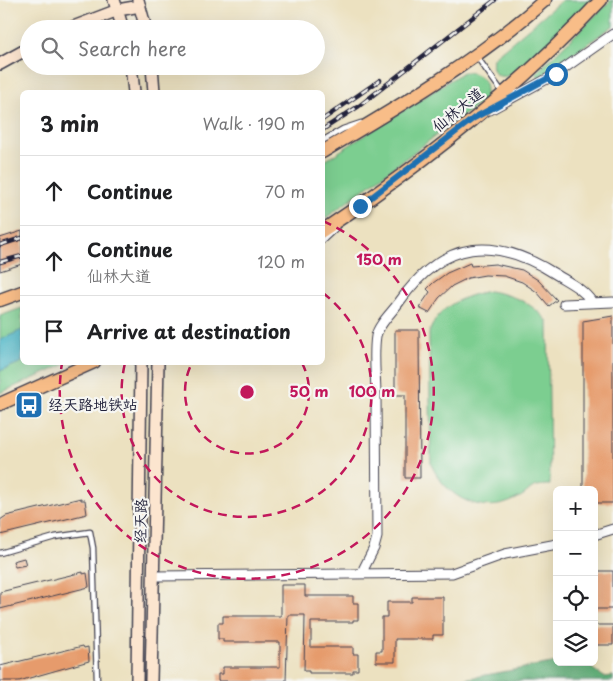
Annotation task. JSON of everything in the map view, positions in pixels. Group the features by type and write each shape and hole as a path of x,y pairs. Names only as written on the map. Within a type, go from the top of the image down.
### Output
{"main road":[{"path":"325,150 386,115 476,56 546,0"},
{"name":"仙林大道","path":"325,229 360,206 504,94 566,38 602,0"},
{"path":"86,20 116,5 139,3 144,20"},
{"path":"116,5 120,20"},
{"path":"0,64 20,53"},
{"path":"132,75 134,90"},
{"path":"153,75 154,90"},
{"path":"0,300 20,293"},
{"path":"0,404 87,365"},
{"name":"经天路","path":"137,681 141,365"},
{"name":"经天路","path":"151,681 155,576 158,365"}],"street":[{"path":"474,118 556,74 613,34"},
{"path":"361,574 374,548 377,537 376,334 410,286 424,272 442,260 466,250 492,249 516,253 541,264 581,290 592,302"},
{"path":"564,304 613,302"},
{"path":"598,534 613,529"},
{"path":"155,576 452,573 505,554 553,545"}],"lane":[{"path":"476,56 504,94"},
{"path":"325,139 343,129 386,115"},
{"path":"325,238 360,206"},
{"path":"0,553 55,537 90,532 93,548 97,681"}],"green space":[{"path":"562,0 592,0 522,69 511,75 497,75 494,71 493,58"},
{"path":"613,0 613,26 540,77 537,76 536,73"},
{"path":"463,72 479,76 485,83 485,99 325,219 325,161"},
{"path":"489,291 522,301 536,310 548,322 550,485 533,487 516,499 490,506 466,501 455,494 437,476 431,464 429,333 433,324 445,309 461,299"},
{"path":"20,309 20,365 63,365 0,393 0,316"},
{"path":"553,663 553,666 589,666 604,677 613,676 613,681 453,681"}],"water":[{"path":"20,331 20,363 0,371 0,340"}],"building":[{"path":"20,232 20,265 0,271 0,238"},
{"path":"470,263 471,266 495,264 522,270 538,280 557,300 549,306 537,292 522,282 504,276 485,275 468,278 452,286 439,298 429,313 419,308 430,292 427,289 433,283 447,273"},
{"path":"613,316 613,503 598,503 598,486 583,486 583,321"},
{"path":"395,330 419,330 420,478 405,478 405,395 395,395"},
{"path":"81,498 81,500 85,500 87,514 0,535 0,520 6,516"},
{"path":"24,558 26,565 15,567 13,561"},
{"path":"598,571 613,571 613,609 598,609"},
{"path":"83,572 83,574 87,573 89,587 0,609 0,592"},
{"path":"281,585 305,585 305,596 353,596 353,603 358,603 358,620 353,620 353,622 311,622 311,647 353,647 353,654 358,654 358,670 353,670 353,673 309,673 309,671 304,671 305,615 288,615 286,681 218,681 218,674 223,674 223,667 280,667 280,642 223,642 223,639 218,639 218,623 223,623 223,616 281,616"},
{"path":"412,597 443,597 443,635 433,635 433,639 395,639 395,662 376,662 376,651 382,651 382,617 387,617 387,602 412,602"},
{"path":"598,625 613,625 613,645 598,645"},
{"path":"83,646 84,648 88,647 89,661 19,681 0,681 0,666"}],"railway":[{"path":"325,128 359,106 495,0"},
{"path":"325,118 380,80"},
{"path":"0,245 20,239"},
{"path":"0,262 20,257"}],"place":[{"name":"经天路地铁站","path":"29,405"}],"route":[{"path":"360,206 443,144 474,118 524,93 556,74"}]}
